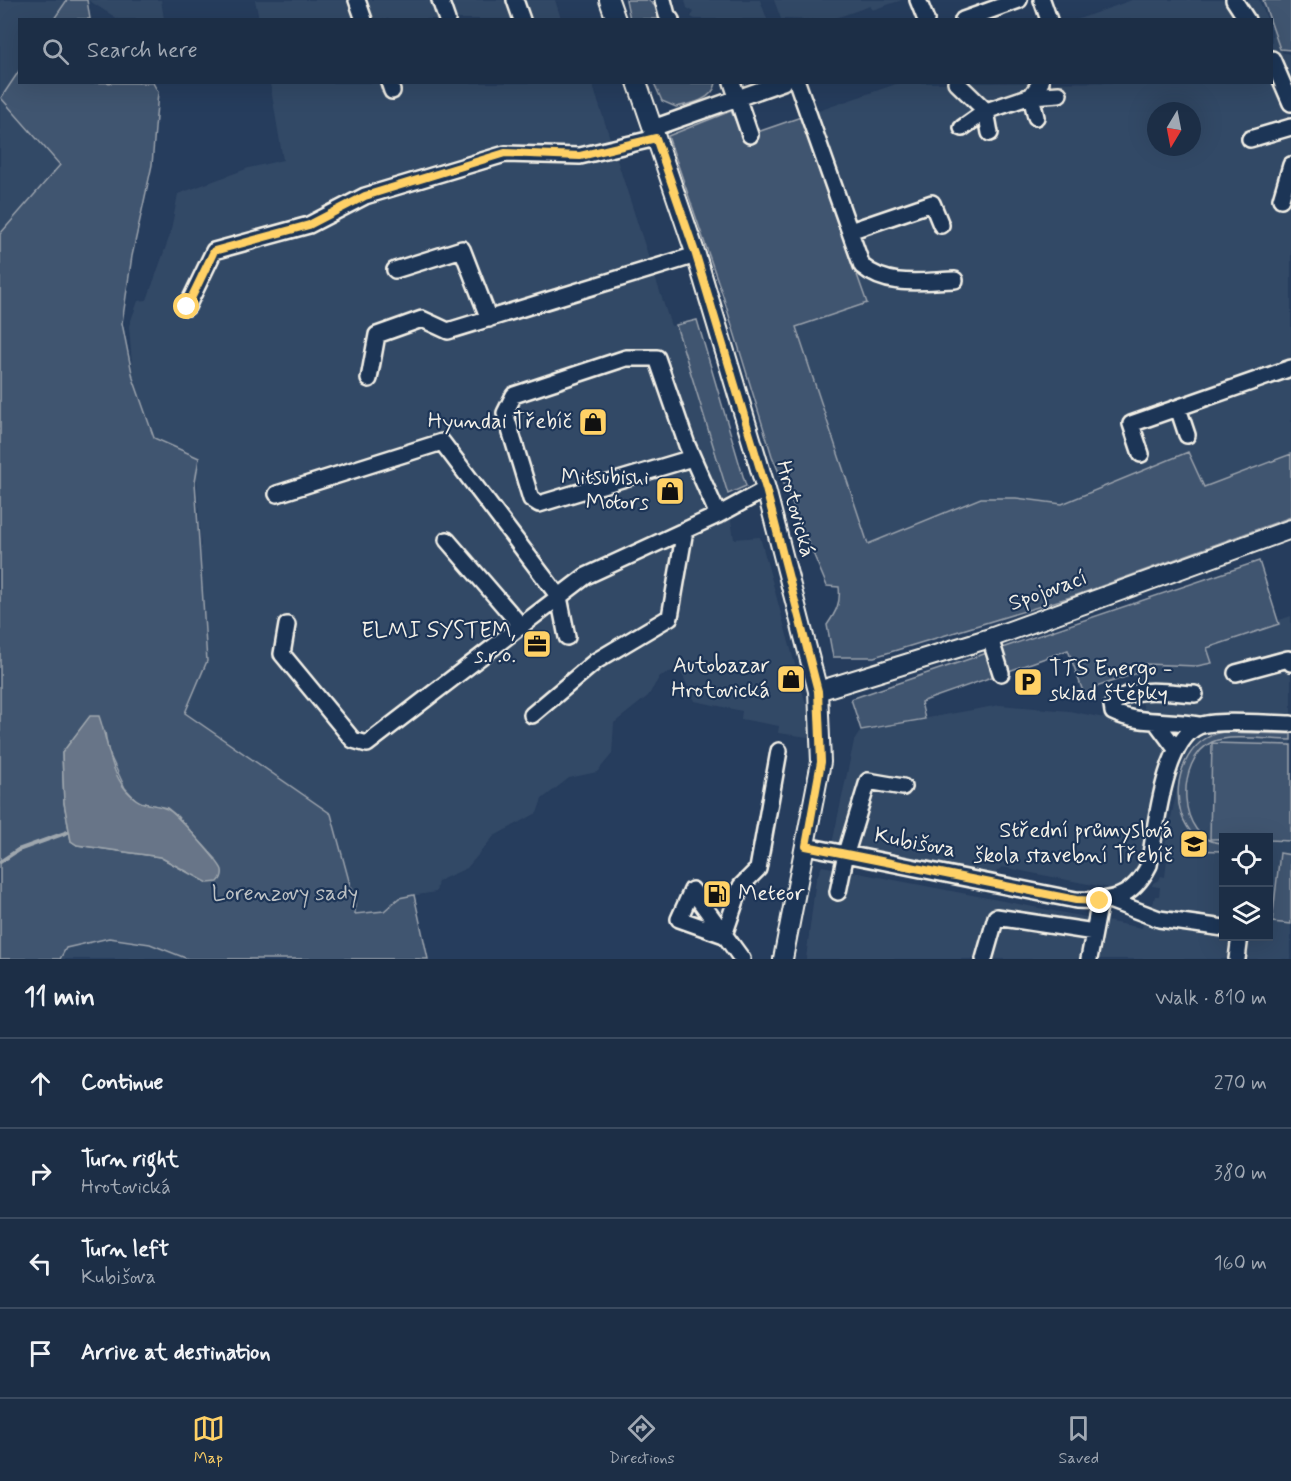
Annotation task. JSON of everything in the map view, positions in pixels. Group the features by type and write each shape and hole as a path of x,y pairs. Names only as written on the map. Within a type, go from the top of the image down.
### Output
{"main road":[{"path":"609,0 615,18"},
{"name":"Hrotovická","path":"638,84 696,255 766,489 818,691 821,762 783,959"},
{"name":"Spojovací","path":"818,691 990,638 1286,535"}],"street":[{"path":"357,0 363,18"},
{"path":"440,0 446,18"},
{"path":"515,0 521,18"},
{"path":"663,0 669,18"},
{"path":"918,0 925,18"},
{"path":"968,18 1018,0"},
{"path":"1042,0 1048,18"},
{"path":"1234,0 1245,18"},
{"path":"1281,68 1291,103"},
{"path":"733,84 750,135"},
{"path":"187,307 214,251 309,225 365,196 505,153 580,156 654,133 737,98 777,84"},
{"path":"798,84 834,177 862,266 874,276 898,282 955,280"},
{"path":"958,84 986,111 990,133"},
{"path":"1036,117 1031,96 1040,84"},
{"path":"962,128 986,111 1031,96 1059,94"},
{"path":"1250,139 1291,127"},
{"path":"1281,199 1291,165"},
{"path":"850,231 932,203 941,225"},
{"path":"395,270 462,249 489,319"},
{"path":"369,379 377,335 422,319 448,331 696,255"},
{"path":"692,458 539,504 531,498 505,413 514,395 626,358 657,358 692,458 718,515"},
{"path":"1141,454 1131,424 1291,368"},
{"path":"1178,408 1187,435"},
{"path":"277,494 442,442 559,597 567,637"},
{"path":"287,625 282,654 353,740 367,744 586,576 718,515 766,489"},
{"path":"532,715 596,661 670,617 686,530"},
{"path":"447,540 522,627"},
{"path":"990,638 1002,673"},
{"path":"1236,673 1288,659 1291,663"},
{"path":"1195,694 1139,692 1116,699 1112,705 1113,712 1123,717 1156,722 1177,721 1200,725 1291,724"},
{"path":"1156,722 1176,749"},
{"path":"1089,959 1094,932 1104,901 1124,895 1142,878 1149,865 1171,759 1186,735 1200,725"},
{"path":"724,935 741,886 758,869 779,751"},
{"path":"838,892 846,852 868,781 903,787"},
{"name":"Kubišova","path":"806,846 846,852 1076,900 1104,901 1159,919 1219,927"},
{"path":"724,935 679,919 692,890 742,959"},
{"path":"984,959 996,917 1094,932"},
{"path":"1237,959 1239,941"}],"shaded area":[{"path":"0,0 67,0 55,18 18,18 18,72 1,98 60,165 0,234"},
{"path":"88,0 161,0 164,18 116,18"},
{"path":"255,0 555,0 561,18 259,18"},
{"path":"685,0 760,0 767,18 693,18 691,17 694,12 687,8"},
{"path":"774,0 902,0 872,10 870,6 836,18 781,18"},
{"path":"1132,0 1259,0 1267,18 1082,18"},
{"path":"1273,30 1283,53 1291,54 1291,454 1204,487 1188,452 1062,504 1016,498 981,498 868,544 796,326 867,303 801,117 896,84 1273,84"},
{"path":"270,84 592,84 671,326 676,325 725,482 734,539 760,537 808,712 808,737 778,733 779,726 741,719 742,711 695,701 678,666 677,669 660,676 648,696 614,723 612,754 597,772 569,778 542,799 537,813 494,836 467,868 438,881 436,892 399,898 384,911 354,914 355,903 331,814 185,713 207,661 196,464 154,438 133,378 129,326 138,301 147,300 170,235 178,194 249,168 283,160"},
{"path":"1291,616 1291,715 1231,714 1176,730 1145,859 1130,882 1114,889 1002,867 995,873 983,874 832,844 854,741 861,730 1000,705 1069,711 1150,727 1131,667 1199,648"},
{"path":"90,716 99,716 112,764 126,790 137,800 167,809 179,819 219,865 222,874 218,882 208,883 160,857 77,845 71,841 64,803 62,753"},
{"path":"1225,729 1291,731 1291,959 806,959 816,879 822,866 1142,928 1145,915 1150,916 1155,896 1159,896 1160,887 1152,886 1153,883 1161,876 1165,877 1167,859 1162,859 1184,758 1197,740 1210,732"},
{"path":"109,938 150,944 188,959 60,959 66,948"}],"green space":[{"path":"67,0 87,0 90,18 55,18"},
{"path":"626,0 648,0 656,7 662,18 630,18"},
{"path":"1263,0 1291,0 1291,50 1280,49 1273,29 1273,18 1269,18"},
{"name":"Lorenzovy sady","path":"18,72 18,84 154,84 158,92 152,165 132,256 122,323 133,378 154,438 199,458 195,482 207,661 185,713 331,814 355,903 355,914 384,911 399,898 414,895 428,959 188,959 150,944 109,938 66,948 60,959 0,959 0,234 60,165 1,98","holes":["90,717 105,732 108,751 125,788 138,802 167,808 216,859 190,874 160,857 77,845 71,841 64,803 62,753"]},
{"path":"654,84 716,84 711,94 694,103 676,107 662,101"},
{"path":"731,111 743,137 801,117 867,303 796,327 868,544 981,498 1016,498 1062,504 1188,452 1204,487 1291,454 1291,517 1077,595 874,657 833,657 827,625 837,607 839,587 827,586 772,456 723,296 668,136"},
{"path":"697,320 746,486 728,494 676,325"},
{"path":"1259,561 1279,624 1207,648 1212,663 1197,666 1145,664 1143,671 1093,688 1092,699 1086,700 1068,650 921,702 925,719 861,730 851,699"},
{"path":"1223,732 1291,734 1291,740 1229,738 1212,742 1200,751 1187,781 1186,798 1189,815 1196,829 1208,839 1219,842 1219,851 1187,850 1187,842 1198,841 1188,828 1181,813 1178,787 1185,762 1200,743"},
{"path":"1212,743 1291,745 1291,841 1273,840 1273,833 1219,833 1219,839 1210,839"},
{"path":"1280,853 1291,855 1291,924 1273,922"}],"waterway":[{"path":"0,862 18,850 68,832"}],"place":[{"name":"Hyundai Třebíč","path":"593,422"},
{"name":"Mitsubishi Motors","path":"670,491"},
{"name":"ELMI SYSTEM, s.r.o.","path":"537,644"},
{"name":"Autobazar Hrotovická","path":"791,679"},
{"name":"TTS Energo - sklad štěpky","path":"1028,682"},
{"name":"Střední průmyslová škola stavební Třebíč","path":"1194,844"},
{"name":"Meteor","path":"717,894"}],"route":[{"path":"187,307 214,251 309,225 365,196 505,153 580,156 656,138 696,255 766,489 818,691 821,762 806,846 846,852 1076,900 1100,901"}]}
